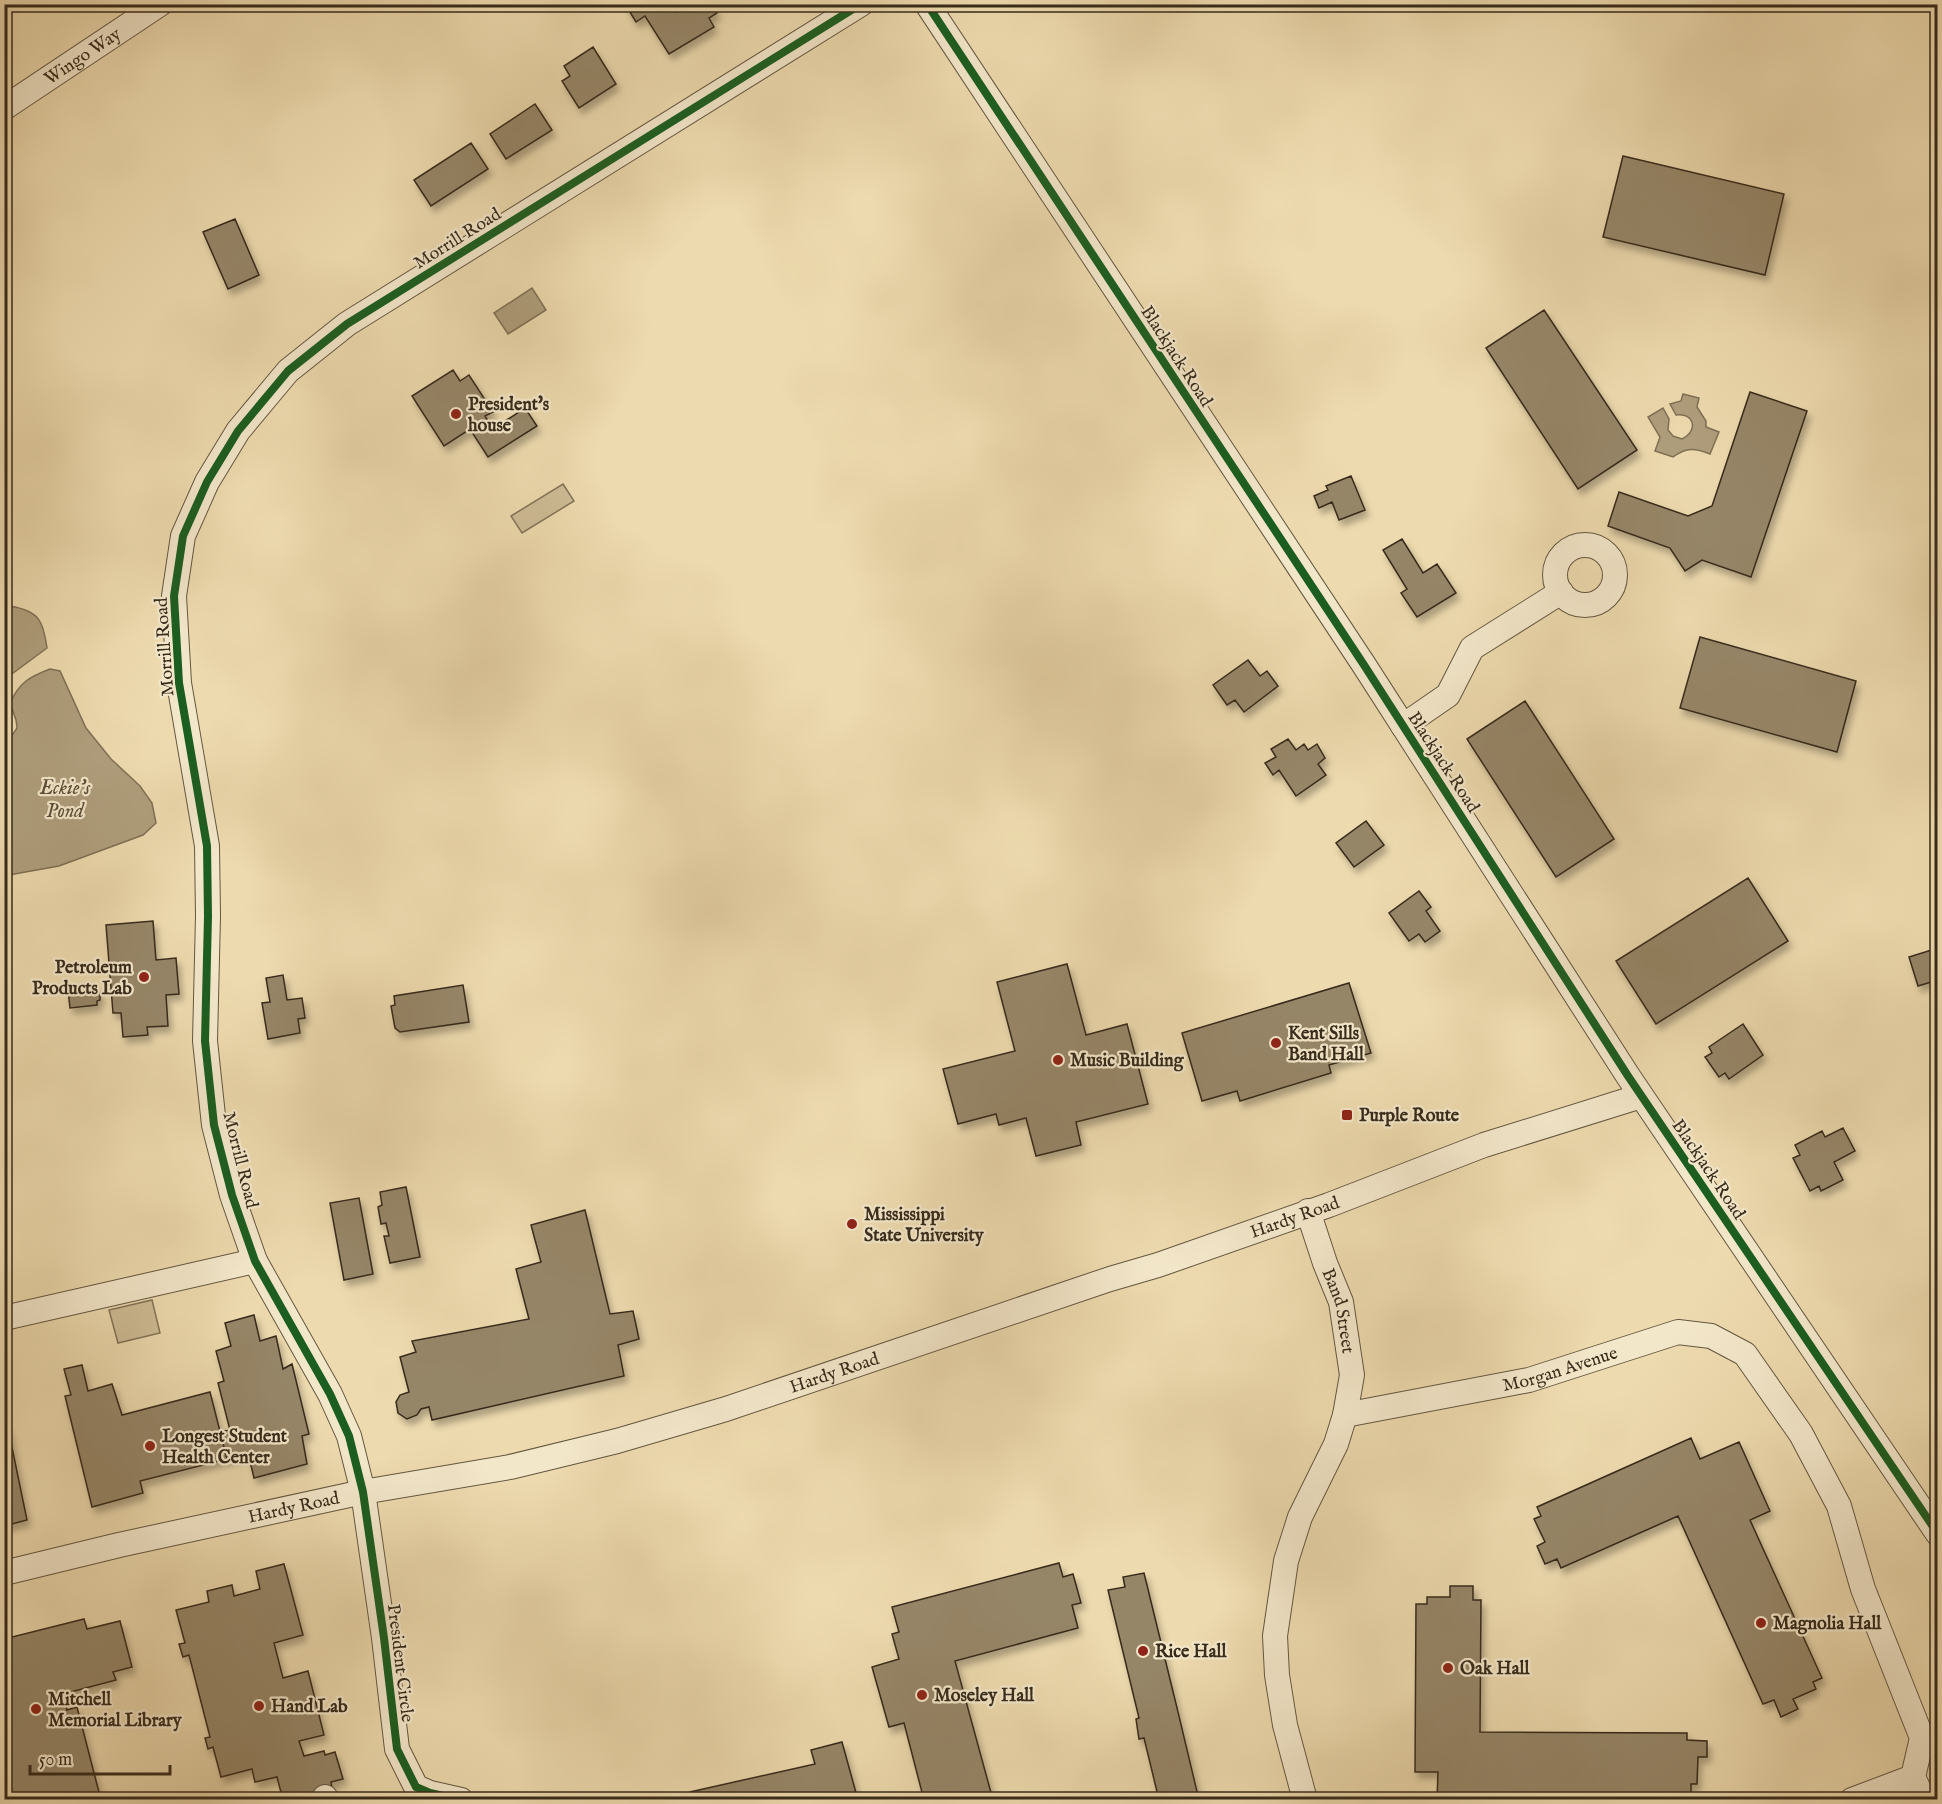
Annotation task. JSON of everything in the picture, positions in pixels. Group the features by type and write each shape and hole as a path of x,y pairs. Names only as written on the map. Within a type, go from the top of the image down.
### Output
{"street":[{"name":"Wingo Way","path":"4,108 160,4"},
{"name":"Morrill Road","path":"363,1492 349,1436 330,1394 255,1261 232,1195 214,1125 206,1041 207,846 179,683 174,596 183,536 207,482 238,431 288,371 347,324 861,4"},
{"name":"Blackjack Road","path":"927,4 1403,726 1641,1096 1938,1534"},
{"path":"1403,726 1448,695 1472,648 1561,592"},
{"name":"Hardy Road","path":"4,1573 119,1545 363,1492 510,1467 617,1441 726,1409 1110,1279 1158,1265 1405,1177 1484,1145 1641,1096"},
{"name":"Band Street","path":"1308,1211 1341,1302 1352,1375 1345,1415"},
{"path":"4,1318 255,1261"},
{"name":"Morgan Avenue","path":"1345,1415 1529,1380 1678,1332 1711,1336 1745,1354 1801,1434 1839,1506 1863,1588 1922,1738 1913,1777"},
{"path":"1305,1800 1285,1725 1276,1675 1276,1627 1286,1561 1300,1517 1336,1444 1345,1415"},
{"name":"President Circle","path":"363,1492 397,1749 416,1787 430,1793 461,1800"},
{"path":"1852,1800 1913,1777 1924,1800"}],"shaded area":[{"path":"563,484 574,501 522,533 511,516"},
{"path":"152,1300 160,1333 118,1343 109,1310"}],"water":[{"path":"532,288 546,310 508,334 494,313"},
{"path":"1683,394 1699,398 1697,407 1706,421 1706,427 1719,432 1710,454 1691,450 1683,451 1673,457 1655,451 1660,437 1648,417 1663,408 1669,419 1668,430 1673,436 1682,439 1691,431 1690,419 1687,416 1676,415 1670,404 1681,401"},
{"path":"10,606 27,611 38,618 44,630 47,648 5,679 5,608"},
{"name":"Eckie's Pond","path":"50,669 60,671 86,728 111,759 140,786 152,803 156,823 143,835 59,866 9,875 4,873 5,737 13,734 17,728 10,703 17,690 26,682"}],"building":[{"path":"625,4 672,4 676,12 688,4 712,4 717,13 709,18 714,27 669,54 645,16 636,22"},
{"path":"593,47 616,84 579,108 562,81 570,76 564,66"},
{"path":"535,104 552,130 506,159 490,134"},
{"path":"471,143 488,169 431,206 414,180"},
{"path":"1623,156 1784,194 1765,275 1603,237"},
{"path":"235,219 259,275 228,289 203,232"},
{"path":"1544,310 1637,450 1578,489 1486,348"},
{"name":"President's house","path":"453,370 460,381 469,375 493,412 485,416 493,429 525,408 537,426 488,457 470,429 444,446 412,396"},
{"path":"1750,392 1807,411 1751,577 1702,560 1685,571 1670,548 1608,526 1619,492 1688,516 1712,506"},
{"path":"1351,476 1365,510 1339,520 1332,502 1319,508 1314,496 1328,490 1326,486"},
{"path":"1402,539 1423,573 1437,564 1456,593 1417,617 1401,593 1407,589 1383,550"},
{"path":"1700,637 1856,681 1837,752 1680,708"},
{"path":"1248,660 1260,676 1267,671 1278,686 1244,712 1235,700 1227,705 1213,685"},
{"path":"1525,701 1614,839 1556,877 1467,739"},
{"path":"1288,739 1296,750 1304,744 1308,750 1317,744 1325,758 1318,764 1326,775 1296,796 1279,770 1273,775 1265,763 1276,757 1271,749"},
{"path":"1366,821 1384,845 1354,867 1336,843"},
{"path":"1748,878 1788,941 1656,1024 1616,961"},
{"path":"1419,891 1431,907 1426,911 1440,931 1425,942 1419,934 1409,941 1389,913"},
{"name":"Petroleum Products Lab","path":"153,921 156,960 176,958 179,994 166,995 168,1026 147,1027 148,1035 123,1037 121,1013 113,1013 106,925"},
{"path":"1938,948 1938,980 1918,986 1909,957"},
{"name":"Music Building","path":"1067,964 1086,1035 1127,1024 1148,1104 1076,1122 1081,1145 1036,1156 1026,1118 999,1125 996,1114 958,1124 943,1069 1015,1051 997,982"},
{"path":"283,975 287,1000 302,998 305,1018 298,1019 300,1033 268,1039 262,1003 270,1002 266,978"},
{"name":"Kent Sills Band Hall","path":"1349,983 1371,1053 1329,1065 1331,1073 1240,1101 1237,1091 1202,1101 1182,1033"},
{"path":"463,985 469,1022 400,1032 395,1028 391,1006 395,1005 394,996"},
{"path":"96,987 96,993 100,992 97,1005 70,1008 68,990"},
{"path":"1743,1024 1763,1055 1729,1079 1725,1073 1719,1077 1705,1057 1712,1053 1709,1047"},
{"path":"1843,1128 1855,1151 1834,1162 1843,1180 1821,1191 1819,1186 1810,1191 1793,1158 1800,1155 1795,1145 1822,1131 1825,1137"},
{"path":"406,1187 420,1257 390,1263 384,1236 389,1236 386,1223 381,1224 378,1207 382,1205 380,1192"},
{"path":"359,1198 373,1274 344,1280 330,1203"},
{"path":"585,1210 610,1314 633,1311 639,1339 618,1345 624,1376 432,1420 429,1407 421,1409 417,1415 407,1419 398,1413 396,1402 400,1395 409,1392 400,1357 416,1352 412,1341 529,1319 516,1269 541,1262 531,1225"},
{"path":"254,1315 260,1341 276,1336 283,1369 292,1364 309,1434 302,1436 307,1464 254,1478 248,1453 227,1459 220,1432 230,1430 218,1383 224,1381 216,1351 231,1346 225,1323"},
{"name":"Longest Student Health Center","path":"82,1365 88,1391 112,1384 122,1415 210,1392 227,1459 140,1481 143,1493 92,1507 65,1396 71,1395 64,1369"},
{"path":"4,1428 8,1428 27,1520 4,1526"},
{"name":"Magnolia Hall","path":"1691,1438 1700,1459 1739,1442 1770,1511 1750,1520 1822,1678 1813,1682 1816,1689 1793,1699 1798,1709 1781,1717 1774,1700 1763,1704 1678,1516 1561,1568 1557,1559 1545,1564 1537,1546 1545,1542 1534,1519 1541,1516 1537,1507"},
{"name":"Moseley Hall","path":"1059,1563 1063,1577 1073,1574 1081,1603 1072,1605 1078,1628 955,1661 993,1800 924,1800 904,1723 889,1727 872,1667 899,1659 892,1634 899,1632 892,1607"},
{"name":"Hand Lab","path":"284,1564 303,1635 274,1643 283,1678 308,1671 324,1735 299,1741 304,1756 324,1751 325,1755 335,1752 343,1779 331,1782 332,1788 288,1800 283,1800 277,1777 255,1782 252,1769 221,1777 213,1747 208,1749 205,1738 210,1737 189,1655 183,1657 179,1644 185,1643 176,1610 209,1602 207,1591 232,1585 234,1596 260,1589 256,1571"},
{"name":"Rice Hall","path":"1144,1573 1199,1800 1159,1800 1144,1738 1139,1739 1136,1719 1139,1718 1108,1590 1125,1587 1123,1577"},
{"name":"Oak Hall","path":"1450,1586 1473,1586 1473,1600 1481,1600 1480,1732 1687,1733 1687,1740 1707,1741 1707,1757 1698,1757 1697,1784 1691,1784 1691,1794 1515,1793 1515,1800 1437,1800 1438,1772 1415,1772 1416,1604 1427,1604 1427,1597 1450,1597"},
{"name":"Mitchell Memorial Library","path":"84,1619 87,1629 120,1621 132,1667 113,1672 116,1680 63,1694 67,1710 77,1707 101,1800 4,1800 4,1639"},
{"path":"842,1742 858,1800 683,1800 690,1792 815,1764 811,1750"}],"cycle path":[{"path":"461,1800 430,1793 416,1787 397,1749 363,1492 349,1436 330,1394 255,1261 232,1195 214,1125 205,1041 207,846 179,683 174,596 183,536 207,482 238,431 288,371 347,324 861,4"},
{"path":"927,4 1364,665 1628,1076 1938,1534"}],"place":[{"name":"President's house","path":"456,414"},
{"name":"Petroleum Products Lab","path":"144,977"},
{"name":"Kent Sills Band Hall","path":"1276,1043"},
{"name":"Music Building","path":"1058,1060"},
{"name":"Purple Route","path":"1347,1115"},
{"name":"Mississippi State University","path":"852,1224"},
{"name":"Longest Student Health Center","path":"150,1446"},
{"name":"Magnolia Hall","path":"1761,1623"},
{"name":"Rice Hall","path":"1143,1651"},
{"name":"Oak Hall","path":"1448,1668"},
{"name":"Moseley Hall","path":"922,1695"},
{"name":"Hand Lab","path":"259,1706"},
{"name":"Mitchell Memorial Library","path":"36,1709"}]}
